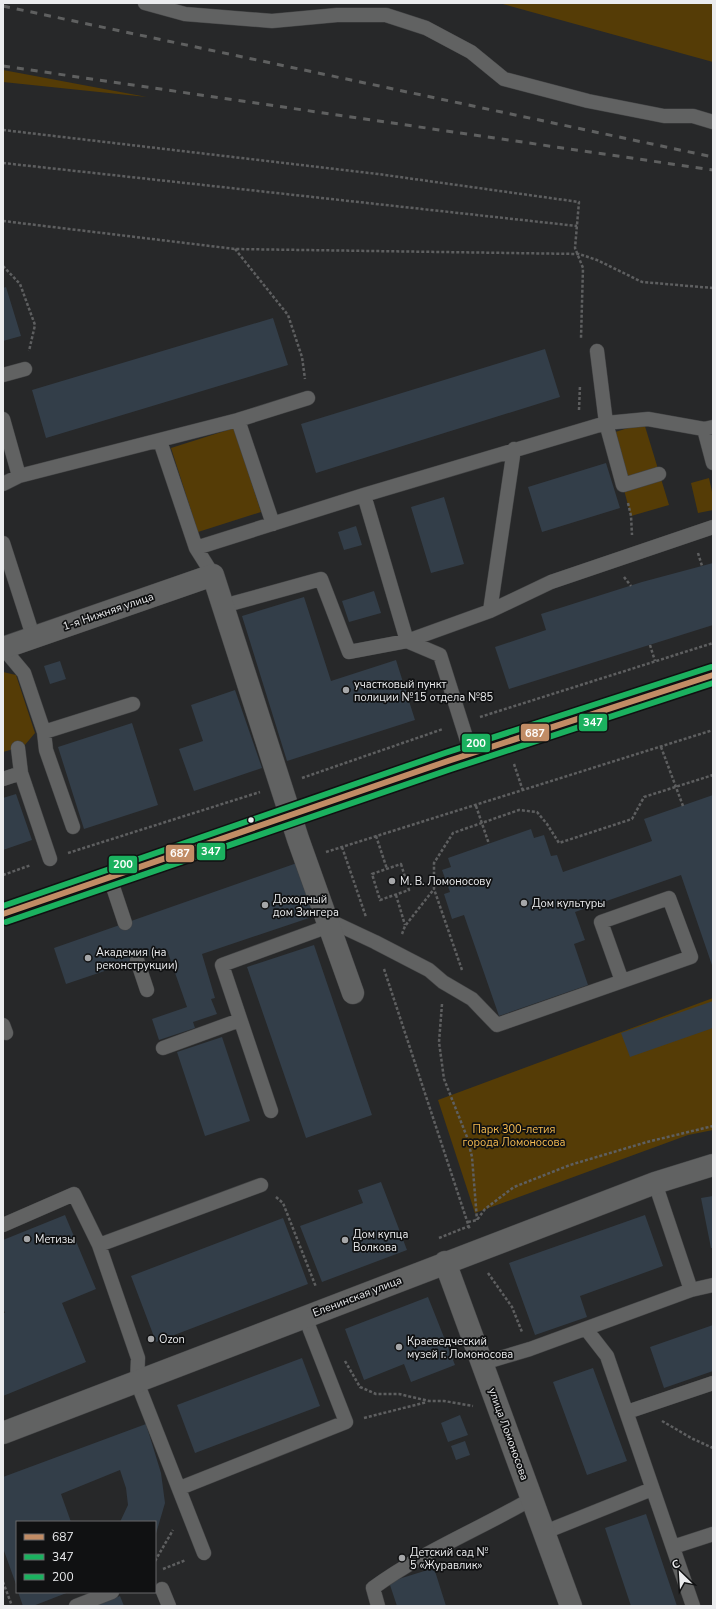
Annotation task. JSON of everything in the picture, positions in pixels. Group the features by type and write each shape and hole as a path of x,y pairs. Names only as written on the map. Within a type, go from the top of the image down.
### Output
{"main road":[{"path":"3,914 471,753 713,674"}],"street":[{"name":"1-я Нижняя улица","path":"3,648 33,636 212,575"},
{"path":"212,575 281,785 292,814 298,839 353,994"},
{"name":"Еленинская улица","path":"3,1433 445,1262 655,1183 713,1165"},
{"name":"улица Ломоносова","path":"445,1262 572,1606"}],"lane":[{"path":"146,3 185,14 272,21 337,15 386,15 426,28 471,52 504,79 588,101 664,116 693,116 713,122"},
{"path":"597,351 606,423 623,485 659,474"},
{"path":"3,375 25,369"},
{"path":"3,484 19,476 238,420 308,398"},
{"path":"3,419 19,476"},
{"path":"196,548 514,449 606,423 648,419 708,428 713,463"},
{"path":"238,420 273,524"},
{"path":"160,441 196,548 212,575"},
{"path":"490,611 514,449"},
{"path":"364,495 407,640 440,655 471,753"},
{"path":"223,606 321,579 349,652 407,640 490,611 551,582 713,527"},
{"path":"3,543 33,636"},
{"path":"3,648 24,673 44,732 46,750 73,827"},
{"path":"44,732 133,704"},
{"path":"18,748 21,773 50,859"},
{"path":"3,779 21,773"},
{"path":"110,878 125,923"},
{"path":"271,1111 222,965 328,923 375,942 429,970 443,982 472,999 497,1025 691,957 669,898 602,922 622,981"},
{"path":"137,960 147,990"},
{"path":"163,1048 240,1020"},
{"path":"655,1183 691,1290"},
{"path":"99,1245 261,1185"},
{"path":"3,1225 74,1194 99,1245 138,1358 137,1382 180,1488 204,1553"},
{"path":"483,1363 530,1349 691,1290 713,1285"},
{"path":"180,1488 346,1422 305,1317"},
{"path":"586,1329 607,1356 693,1606"},
{"path":"627,1412 713,1383"},
{"path":"545,1532 652,1489"},
{"path":"378,1606 373,1588 395,1572 500,1518 533,1498"},
{"path":"673,1547 713,1534"},
{"path":"162,1588 169,1606"},
{"path":"76,1606 109,1593"}],"path":[{"path":"3,130 378,174 579,202 575,248 579,254"},
{"path":"3,163 577,226"},
{"path":"3,221 235,249 579,254 597,260 642,282 713,288"},
{"path":"235,249 288,315 302,356 308,398"},
{"path":"3,266 20,284 35,326 25,369"},
{"path":"3,875 281,785 461,723 713,643"},
{"path":"650,646 655,661"},
{"path":"332,850 476,806 713,730"},
{"path":"661,747 683,806"},
{"path":"514,764 523,791"},
{"path":"472,999 434,889 434,863 453,833 519,810 537,812 547,824 559,843 632,819 644,797 713,775"},
{"path":"476,806 489,844"},
{"path":"376,836 387,869"},
{"path":"342,847 348,864"},
{"path":"401,864 410,890 380,900 372,874 387,869 401,864"},
{"path":"375,942 398,943 405,926 434,889"},
{"path":"396,895 405,926"},
{"path":"443,982 439,1042 444,1079 467,1137 472,1158 477,1220"},
{"path":"393,995 468,1222 477,1220 485,1209 514,1187 570,1165 647,1142 713,1126"},
{"path":"261,1185 283,1203 316,1287"},
{"path":"487,1271 512,1307 530,1349"},
{"path":"341,1354 360,1388 376,1394 399,1394 429,1401 444,1401 474,1406"},
{"path":"346,1422 429,1401"},
{"path":"627,1412 656,1417 693,1439 713,1448"},
{"path":"162,1569 204,1553"},
{"path":"3,1582 12,1606"}],"green space":[{"path":"499,3 713,3 713,62"},
{"path":"3,70 147,97 3,82"},
{"path":"644,423 669,505 631,516 609,434"},
{"path":"234,428 261,512 198,532 171,448"},
{"path":"709,478 713,496 713,510 698,513 691,483"},
{"path":"3,672 16,675 35,733 24,746 3,752"},
{"name":"Парк 300-летия города Ломоносова","path":"713,998 713,1130 688,1135 475,1213 438,1100"}],"building":[{"path":"6,287 21,336 3,341 3,288"},
{"path":"273,318 288,365 46,438 32,390"},
{"path":"545,349 560,397 316,473 301,424"},
{"path":"606,463 620,508 542,532 528,487"},
{"path":"444,497 464,564 431,573 411,507"},
{"path":"356,526 362,545 344,550 338,532"},
{"path":"713,563 713,625 509,689 495,647 546,630 541,614 642,582"},
{"path":"374,591 381,613 349,622 342,601"},
{"path":"304,597 331,681 396,660 415,720 287,761 242,616"},
{"path":"60,661 66,679 50,684 44,666"},
{"path":"235,690 262,768 194,791 179,749 203,741 191,705"},
{"path":"132,723 158,805 84,829 58,747"},
{"path":"16,794 32,840 3,850 3,798"},
{"name":"Дом культуры","path":"713,795 713,968 681,875 575,912 585,940 574,944 588,985 499,1016 464,915 452,919 444,894 450,892 442,870 451,867 448,858 531,829 534,838 544,835 551,856 557,855 563,872 652,841 644,819"},
{"path":"297,863 315,916 202,954 215,998 211,999 217,1014 193,1022 195,1028 159,1040 152,1019 187,1007 167,950 66,984 54,948"},
{"path":"314,945 372,1115 306,1138 247,967"},
{"path":"713,1001 713,1028 630,1057 621,1033"},
{"path":"222,1037 250,1121 205,1136 177,1052"},
{"path":"381,1182 407,1250 322,1282 300,1226 363,1203 358,1190"},
{"path":"713,1196 713,1248 711,1248 701,1198"},
{"path":"65,1215 96,1289 62,1303 86,1362 3,1396 3,1313 5,1313 3,1308 3,1240"},
{"path":"645,1215 663,1266 580,1296 587,1317 535,1335 509,1263"},
{"path":"283,1218 308,1284 156,1342 131,1276"},
{"name":"Краеведческий музей г. Ломоносова","path":"428,1297 455,1365 411,1382 404,1364 364,1380 345,1329"},
{"path":"713,1325 713,1371 664,1388 650,1347"},
{"path":"302,1358 320,1406 195,1453 177,1405"},
{"path":"593,1368 627,1461 587,1475 553,1382"},
{"path":"460,1415 468,1435 448,1442 441,1423"},
{"path":"146,1424 161,1473 165,1503 156,1534 156,1521 120,1521 128,1505 126,1488 120,1470 61,1494 71,1521 16,1521 16,1584 3,1548 3,1477"},
{"path":"465,1441 470,1455 456,1460 451,1446"},
{"path":"646,1514 677,1606 631,1606 605,1528"},
{"path":"434,1568 446,1606 397,1606 389,1582"},
{"path":"18,1593 66,1593 33,1606 23,1606"},
{"path":"120,1596 124,1606 93,1606"}],"railway":[{"path":"3,6 713,157"},
{"path":"3,66 713,170"}],"transit line":[{"name":"200","path":"3,906 445,753 711,667"},
{"name":"687","path":"3,914 448,761 713,675"},
{"name":"347","path":"6,922 451,769 713,683"}],"place":[{"name":"участковый пункт полиции №15 отдела №85","path":"346,690"},
{"name":"М. В. Ломоносову","path":"392,881"},
{"name":"Дом культуры","path":"524,903"},
{"name":"Доходный дом Зингера","path":"265,905"},
{"name":"Академия (на реконструкции)","path":"88,958"},
{"name":"Метизы","path":"27,1239"},
{"name":"Дом купца Волкова","path":"345,1240"},
{"name":"Ozon","path":"151,1339"},
{"name":"Краеведческий музей г. Ломоносова","path":"399,1347"},
{"name":"Детский сад № 5 «Журавлик»","path":"402,1558"}]}
